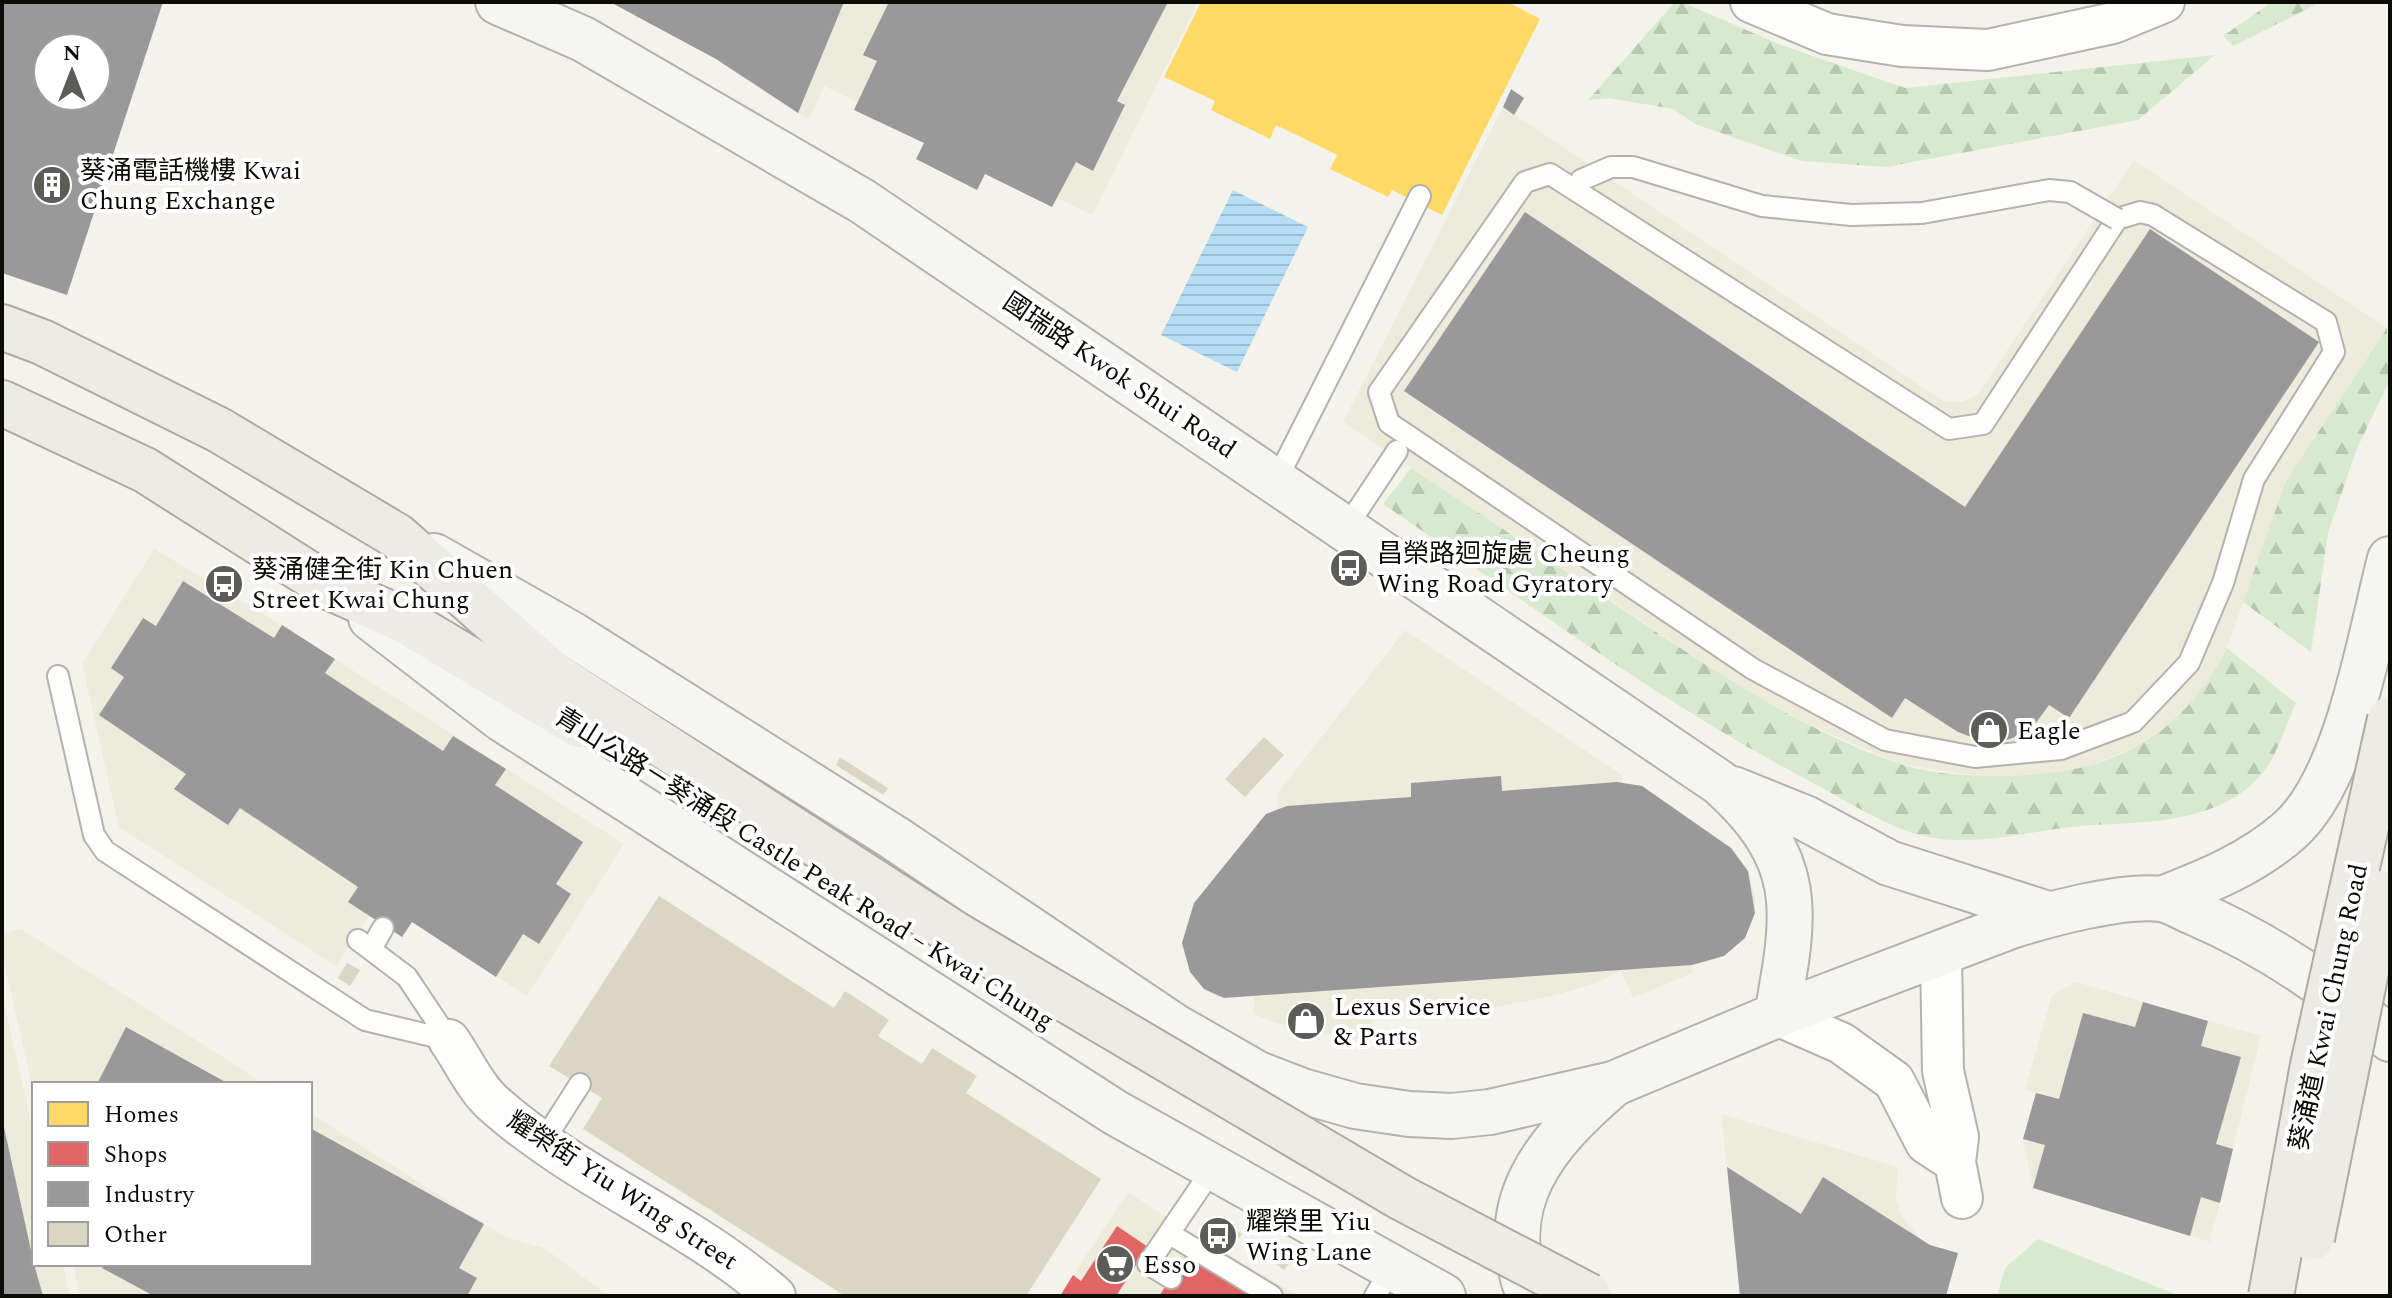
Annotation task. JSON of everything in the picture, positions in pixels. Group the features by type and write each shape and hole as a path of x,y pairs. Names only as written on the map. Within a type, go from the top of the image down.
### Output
{"main road":[{"name":"國瑞路 Kwok Shui Road","path":"498,2 583,39 862,201 1720,783 1755,814 1779,854 1791,899 1786,966 1777,1015"},
{"name":"青山公路－葵涌段 Castle Peak Road – Kwai Chung","path":"2,327 42,342 219,430 397,536 573,635 893,837 1174,1026 1258,1074 1302,1091 1355,1106 1424,1115 1490,1112 1613,1084 1777,1015 1941,955"},
{"name":"青山公路－葵涌段 Castle Peak Road – Kwai Chung","path":"2,403 145,470 331,588 502,719 1116,1113 1214,1167 1384,1282 1443,1296"},
{"name":"青山公路－葵涌段 Castle Peak Road – Kwai Chung","path":"397,536 554,675 948,946 1402,1198 1589,1296"},
{"path":"2162,899 2242,865 2292,829 2310,807 2341,744 2390,559"},
{"name":"青山公路－葵涌段 Castle Peak Road – Kwai Chung","path":"331,588 402,619 537,698 948,946 1392,1222 1530,1296"},
{"name":"葵涌道 Kwai Chung Road","path":"2271,1296 2313,1065 2390,719"},
{"name":"國瑞路 Kwok Shui Road","path":"1720,783 1805,818 1889,863 2048,914"},
{"name":"葵涌道 Kwai Chung Road","path":"2301,1296 2390,856"},
{"name":"國瑞路 Kwok Shui Road","path":"1941,955 2048,914 2162,899"},
{"path":"2162,899 2228,927 2302,972 2390,1039"},
{"name":"青山公路－葵涌段 Castle Peak Road – Kwai Chung","path":"1530,1296 1521,1276 1515,1235 1525,1192 1548,1149 1613,1084"}],"street":[{"path":"1751,2 1827,34 1902,46 1988,50 2113,23 2164,2"},
{"path":"1777,1015 1841,1043 1894,1081 1926,1143 1958,1180 1958,1137 1943,1071 1941,955"},
{"name":"耀榮街 Yiu Wing Street","path":"449,1040 492,1103 543,1142 735,1261 775,1296"}],"lane":[{"path":"1581,180 1611,167 1633,167 1762,206 1851,215 1922,213 2049,190 2070,192 2117,219 2140,212 2153,215 2326,322 2334,352 2254,479 2223,583 2189,663 2133,722 2061,749 1975,757 1885,740 1753,669 1389,423 1379,392 1525,182 1550,174 1949,429 1983,424 2117,219"},
{"path":"1276,481 1420,196"},
{"path":"1346,528 1397,451"},
{"path":"58,676 94,835 105,851 365,1020 449,1040"},
{"path":"383,928 364,944 407,977 449,1040"},
{"path":"543,1142 580,1084"},
{"path":"1171,1278 1148,1264 1214,1167"},
{"path":"1170,1234 1272,1296"}],"shaded area":[{"path":"610,2 1198,2 1092,215 1058,198 1052,207 985,174 977,190 916,159 924,143 854,110 857,102 824,86 809,120 716,59"},
{"path":"1503,107 1945,402 1963,402 1978,394 2134,160 2387,328 2286,481 2227,648 2203,690 2175,720 2148,742 2079,770 2039,776 1978,776 1901,764 1812,726 1746,691 1343,422"},
{"path":"154,549 282,625 624,844 527,996 412,922 402,937 369,916 336,966 119,827 82,664"},
{"path":"1405,630 1622,775 1622,782 1642,786 1731,848 1748,871 1755,897 1755,913 1745,938 1724,956 1692,965 1693,973 1633,998 1621,971 1596,983 1556,995 1467,1013 1374,1013 1368,1042 1275,1023 1254,1014 1254,996 1216,997 1204,989 1190,972 1182,943 1194,903 1266,814 1277,808 1277,794"},
{"path":"21,929 262,1082 32,1082 32,1085 2,953 2,934"},
{"path":"2076,982 2261,1036 2210,1242 2033,1188 2023,1139 2036,1094 2025,1089 2052,995"},
{"path":"2,994 32,1126 32,1266 63,1266 70,1296 2,1296"},
{"path":"312,1114 505,1237 544,1248 609,1296 80,1296 73,1266 312,1266"},
{"path":"1721,1114 1898,1167 1896,1198 1902,1217 1923,1241 1740,1296"},
{"name":"Esso","path":"1128,1192 1299,1296 1104,1296 1073,1275"}],"green space":[{"path":"1675,2 1682,2 1781,45 1905,88 2215,55 2138,120 1886,167 1802,161 1695,124 1673,109 1609,98 1588,100"},
{"path":"2272,2 2321,2 2233,46 2223,36"},
{"path":"2387,328 2390,379 2356,451 2328,533 2311,652 2243,602 2286,481"},
{"path":"1411,468 1731,681 1828,735 1909,767 1948,774 1999,776 2072,770 2104,761 2134,748 2161,731 2207,681 2227,648 2296,703 2272,759 2257,780 2216,807 2167,819 2072,827 1987,839 1924,836 1868,813 1703,720 1595,650 1383,504"},
{"path":"2038,1239 2180,1296 1997,1296 2005,1268"}],"water":[{"path":"1233,190 1308,227 1237,372 1161,335"}],"building: Homes":[{"path":"1201,2 1508,2 1540,19 1442,215 1392,190 1388,197 1330,169 1337,155 1276,125 1270,139 1211,110 1215,101 1164,77"}],"building: Shops":[{"name":"Esso","path":"1117,1226 1148,1247 1116,1296 1060,1296 1073,1275 1081,1281"},
{"path":"1187,1254 1253,1296 1159,1296"}],"building: Industry":[{"name":"葵涌電話機樓 Kwai Chung Exchange","path":"2,2 163,2 67,295 2,273"},
{"path":"610,2 844,2 798,113 716,59"},
{"path":"889,2 1168,2 1117,101 1125,105 1093,171 1076,162 1052,207 985,174 977,190 916,159 924,143 854,110 877,61 863,55"},
{"path":"1511,89 1524,98 1514,115 1503,107"},
{"path":"1525,212 1965,507 2150,229 2319,342 2069,718 2049,705 2030,731 2007,740 1982,741 1958,732 1905,698 1892,718 1404,391"},
{"path":"183,581 274,638 282,625 335,659 325,673 443,751 453,736 506,769 495,785 583,842 556,884 571,894 539,944 523,934 496,977 412,922 402,937 348,902 358,887 240,808 228,825 174,789 186,774 99,715 124,677 111,668 143,618 156,626"},
{"path":"1501,776 1502,791 1617,782 1642,786 1731,848 1748,871 1755,913 1745,938 1724,956 1692,965 1224,998 1204,989 1190,972 1182,943 1194,903 1266,814 1287,806 1411,797 1411,783"},
{"path":"2143,1002 2208,1021 2201,1046 2241,1057 2216,1144 2233,1149 2220,1203 2201,1197 2190,1236 2033,1188 2045,1145 2023,1139 2036,1093 2059,1099 2083,1013 2135,1027"},
{"path":"126,1027 225,1082 98,1082"},
{"path":"2,1118 32,1266 35,1266 43,1296 2,1296"},
{"path":"312,1129 484,1224 459,1268 477,1278 467,1296 154,1296 102,1268 312,1266"},
{"path":"1727,1167 1801,1214 1823,1177 1930,1245 1958,1253 1946,1296 1740,1296"}],"building: Other":[{"path":"1264,737 1284,755 1245,797 1225,779"},
{"path":"840,757 888,788 883,795 836,765"},
{"path":"659,896 834,1008 845,991 889,1020 878,1036 922,1064 932,1048 977,1076 966,1093 1101,1179 1026,1296 845,1296 583,1129 602,1098 549,1066"},
{"path":"347,963 360,970 350,986 338,978"},
{"path":"1218,1218 1242,1234 1237,1240 1214,1225"},
{"path":"1265,1248 1289,1264 1284,1270 1261,1254"}],"place":[{"name":"葵涌電話機樓 Kwai Chung Exchange","path":"52,185"},
{"name":"昌榮路迴旋處 Cheung Wing Road Gyratory","path":"1349,568"},
{"name":"葵涌健全街 Kin Chuen Street Kwai Chung","path":"224,584"},
{"name":"Eagle","path":"1989,730"},
{"name":"Lexus Service & Parts","path":"1306,1021"},
{"name":"耀榮里 Yiu Wing Lane","path":"1218,1236"},
{"name":"Esso","path":"1115,1264"}]}
